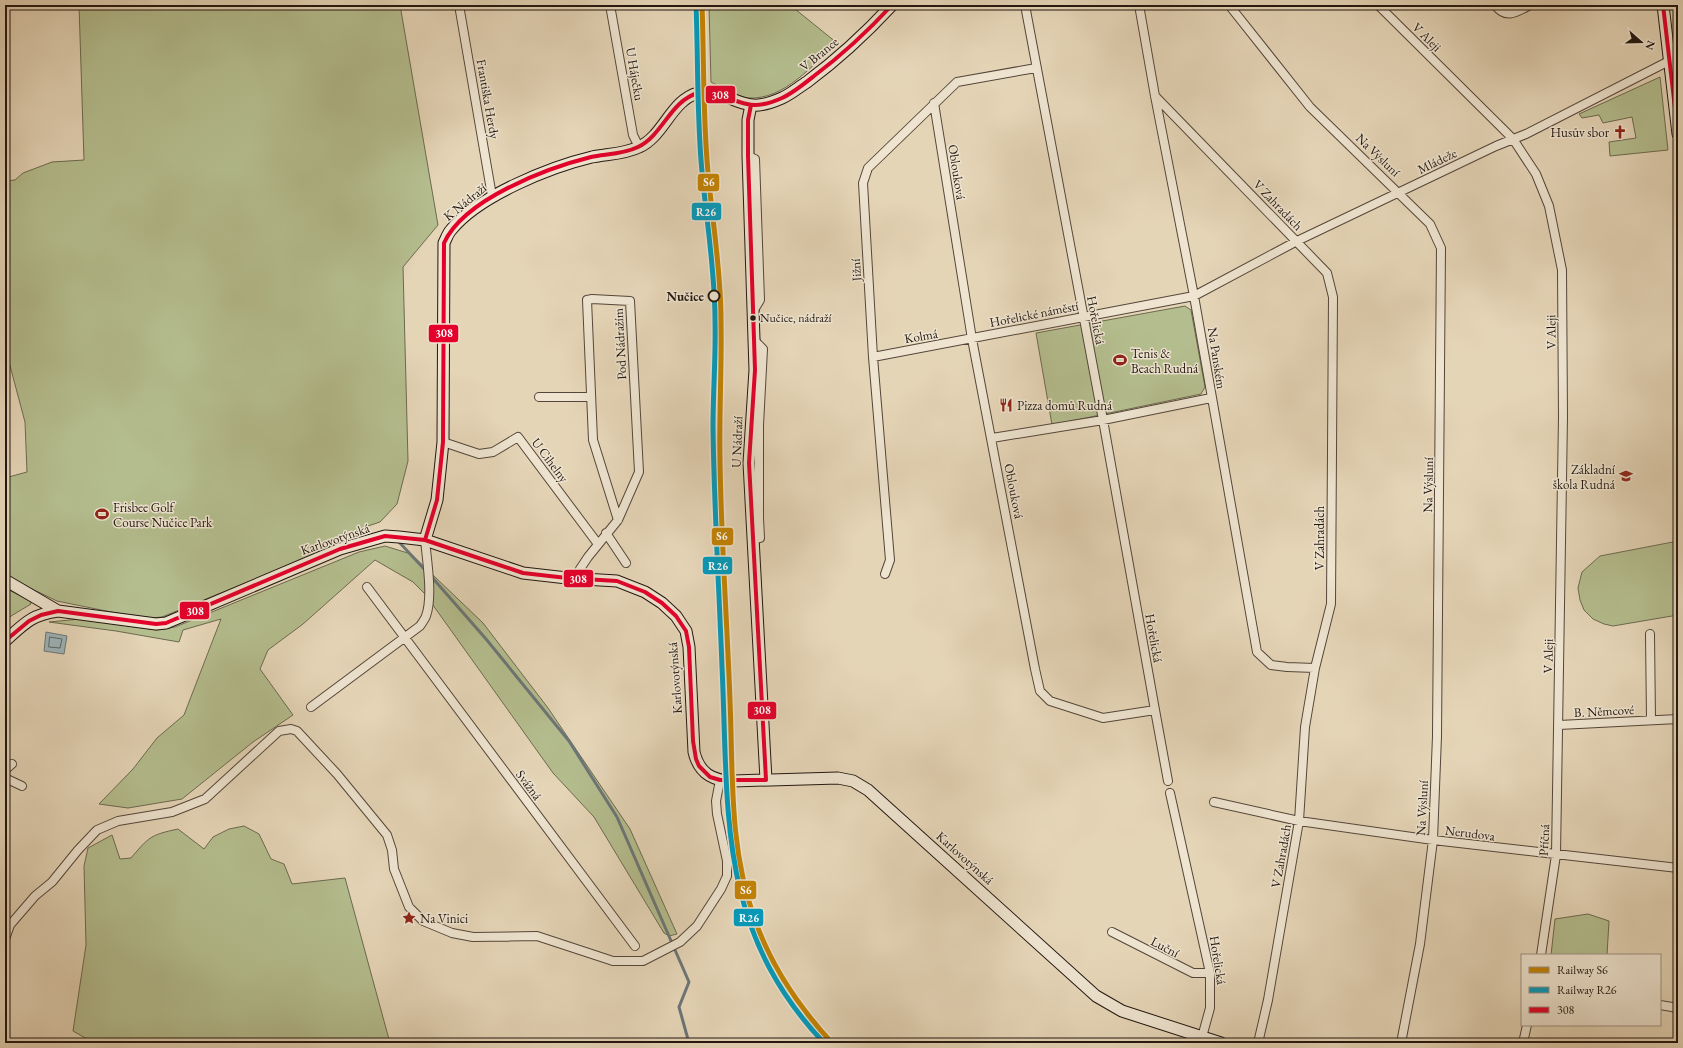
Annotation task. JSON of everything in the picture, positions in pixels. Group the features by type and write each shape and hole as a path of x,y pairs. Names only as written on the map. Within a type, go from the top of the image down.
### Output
{"street":[{"name":"Františka Herdy","path":"459,5 492,196"},
{"name":"U Háječku","path":"610,5 633,134 639,147"},
{"name":"V Brance","path":"751,105 763,104 782,98 822,71 833,63 892,5"},
{"name":"Hořelická","path":"1025,5 1103,420 1155,710"},
{"name":"Na Panském","path":"1139,5 1194,296 1257,652 1271,665 1287,668 1315,668"},
{"name":"Na Výsluní","path":"1229,5 1310,108 1399,192 1430,224 1441,248 1437,736 1433,840 1420,944 1401,1043"},
{"name":"V Aleji","path":"1378,5 1512,139 1536,174 1549,206 1562,270 1563,418 1559,725"},
{"path":"1495,5 1500,11 1508,14 1515,13 1530,5"},
{"path":"1663,5 1678,134"},
{"name":"Mládeže","path":"1194,296 1297,241 1496,146 1526,134 1670,61"},
{"name":"Jižní","path":"885,574 890,560 873,357 863,183 868,168 957,82 1036,68"},
{"name":"K Nádraží","path":"425,540 437,500 443,442 444,243 450,230 459,221 492,196 537,175 569,164 639,147 652,138 673,111 683,101 694,94 714,92 751,105"},
{"name":"V Zahradách","path":"1155,96 1327,273 1333,297 1331,604 1315,668 1305,727 1299,821 1268,1000 1258,1043"},
{"name":"Oblouková","path":"934,103 972,339 1040,690 1050,701 1103,718 1155,710"},
{"name":"U Nádraží","path":"751,105 748,120 748,156 755,341 754,386 749,463 766,780"},
{"name":"Hořelické náměstí","path":"972,339 1194,296"},
{"name":"Pod Nádražím","path":"579,579 580,569 618,520 639,472 630,301 587,300 593,440 618,520"},
{"name":"Kolmá","path":"873,357 972,339"},
{"path":"539,397 591,397"},
{"path":"992,438 1103,420 1211,398"},
{"name":"U Cihelny","path":"443,442 479,454 493,452 518,437 598,544"},
{"path":"606,534 626,562"},
{"name":"Karlovotýnská","path":"5,641 28,619 42,613 58,611 161,624 340,549 385,536 425,540 523,573 579,579 617,581 645,592 662,603 676,616 686,631 689,647 693,741 696,758 703,771 710,777 720,780 838,778 853,782 868,790 1096,996 1122,1011 1221,1043"},
{"path":"311,707 420,626 426,617 428,607 425,540"},
{"path":"5,580 58,611"},
{"name":"Svážná","path":"367,587 635,946"},
{"name":"B. Němcové","path":"1650,634 1651,720"},
{"path":"1155,710 1168,781"},
{"name":"B. Němcové","path":"1559,725 1678,719"},
{"name":"Příčná","path":"1541,954 1556,855 1559,725"},
{"path":"5,939 10,925 35,896 52,882 78,850 97,830 118,821 172,812 205,799 279,731 291,729 297,731 338,774 387,835 392,850 394,869 409,907 423,921 452,933 472,937 537,936 613,961 643,961 680,942 697,926 721,889 727,876 728,861 717,814 716,801 720,780"},
{"path":"5,778 22,786"},
{"name":"Hořelická","path":"1170,792 1210,973 1210,1008 1202,1037"},
{"name":"Nerudova","path":"1214,802 1299,821 1433,840 1678,868"},
{"name":"Luční","path":"1112,932 1193,974 1210,973"},
{"path":"1661,1005 1678,1008"},
{"path":"1523,1043 1527,1026"}],"green space":[{"path":"79,5 400,5 438,225 403,267 408,461 397,504 380,522 356,530 358,537 162,617 150,618 57,601 5,576 5,478 27,472 25,422 5,347 5,181 15,180 23,173 52,162 84,160"},
{"path":"709,5 790,5 837,43 808,71 786,87 761,97 744,97 730,92 711,82"},
{"path":"1660,77 1668,150 1610,156 1609,142 1636,138 1632,117 1603,123 1599,115 1582,118 1579,114"},
{"name":"Tenis & Beach Rudná","path":"1185,306 1191,310 1205,387 1201,394 1052,425 1036,333"},
{"path":"1678,541 1678,615 1613,626 1593,619 1584,610 1580,600 1578,588 1582,572 1600,556"},
{"path":"385,546 411,554 483,623 548,708 630,829 677,934 669,936 664,933 594,817 553,773 425,594 413,582 375,560 303,624 268,650 260,669 293,715 253,742 182,799 128,808 99,804 133,769 157,738 184,715 221,619 183,630 179,642 116,631 49,622 80,619 157,630 175,627 359,552"},
{"path":"5,588 30,601 31,604 11,616 5,623"},
{"path":"244,826 259,834 271,859 284,864 292,884 345,878 390,1043 94,1043 73,1031 86,945 84,866 88,848 112,835 120,859 131,858 146,841 161,833 178,829 204,849 213,837 229,829"},
{"path":"1588,914 1609,921 1607,954 1551,954 1555,919"}],"water":[{"path":"46,632 67,636 64,654 44,651"}],"waterway":[{"path":"399,542 426,571"},
{"path":"430,575 486,639 569,741 617,817 689,982 679,1007 689,1043"}],"rail line":[{"name":"R26","path":"696,5 700,141 715,300 713,414 715,517 729,819 735,866 746,912 763,956 789,1000 824,1043"},
{"name":"S6","path":"702,5 706,141 721,300 721,489 732,782 736,837 746,891 754,917 768,952 797,1000 832,1043"}],"transit line":[{"name":"308","path":"425,540 437,500 443,442 444,243 454,227 469,213 488,199 530,177 573,162 638,147 647,142 654,135 680,103 688,97 698,93 716,93 751,105 769,103 786,96 845,51 892,5"},
{"name":"308","path":"1663,5 1678,134"},
{"name":"308","path":"5,641 29,621 41,615 58,611 156,624 166,623 340,549 385,536 425,540 523,573 567,578 617,581 645,592 662,603 676,616 686,631 689,647 693,741 696,759 699,766 710,777 720,780 766,780 749,463 755,370 748,156 748,120 751,105"}],"place":[{"name":"Husův sbor","path":"1620,132"},
{"name":"Nučice","path":"714,296"},
{"name":"Nučice, nádraží","path":"753,318"},
{"name":"Tenis & Beach Rudná","path":"1120,360"},
{"name":"Pizza domů Rudná","path":"1006,405"},
{"name":"Základní škola Rudná","path":"1626,476"},
{"name":"Frisbee Golf Course Nučice Park","path":"102,514"},
{"name":"Na Vinici","path":"409,918"}]}
